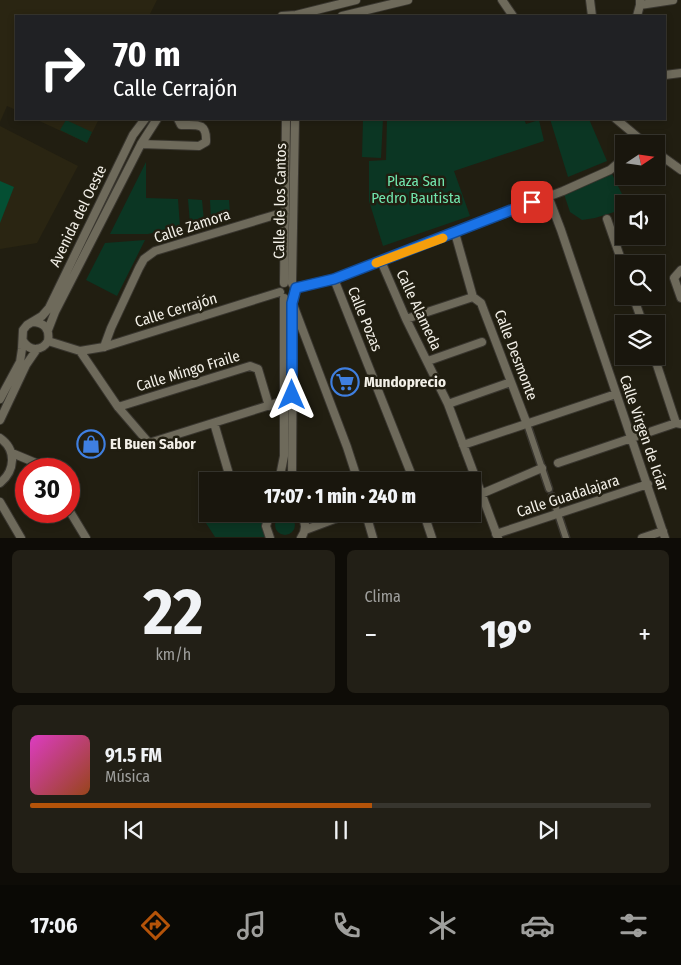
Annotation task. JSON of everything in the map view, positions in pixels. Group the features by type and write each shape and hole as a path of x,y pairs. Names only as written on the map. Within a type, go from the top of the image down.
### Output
{"street":[{"path":"301,15 356,0"},
{"path":"346,15 408,0"},
{"path":"502,0 511,15"},
{"path":"590,0 592,15"},
{"path":"640,3 673,0"},
{"path":"666,75 681,73"},
{"name":"Avenida del Oeste","path":"32,322 42,316 49,308 134,135 144,120"},
{"name":"Avenida del Oeste","path":"48,330 55,312 141,144 156,120"},
{"path":"141,144 199,146 206,142 207,132 204,128 198,125 181,125 178,120"},
{"name":"Calle de los Cantos","path":"284,283 286,120"},
{"name":"Calle de los Cantos","path":"293,301 296,294 294,286 295,120"},
{"path":"617,120 631,135"},
{"path":"665,158 681,170"},
{"path":"281,472 284,456 282,295 280,287 284,283 294,286 334,279 563,191 610,170 615,166"},
{"name":"Calle Virgen de Icíar","path":"548,196 664,534"},
{"name":"Calle Zamora","path":"104,346 144,259 155,251 285,212"},
{"path":"607,219 619,255"},
{"name":"Calle Desmonte","path":"455,233 473,297 481,303 527,424 549,489"},
{"name":"Calle Alameda","path":"381,261 406,319 428,360 448,404 473,472"},
{"path":"681,270 674,278 681,298"},
{"name":"Calle Pozas","path":"334,279 410,472"},
{"path":"282,295 293,301 355,472"},
{"name":"Calle Cerrajón","path":"80,351 104,346 282,295"},
{"path":"406,319 473,297"},
{"path":"292,472 293,301"},
{"path":"0,399 20,362 23,330 32,322 38,322 48,330 46,345 37,349 29,348 23,341"},
{"path":"48,341 80,351 118,408 149,443 283,401"},
{"path":"428,360 482,342"},
{"path":"0,420 26,365 37,349"},
{"path":"558,463 679,424 657,365"},
{"name":"Calle Mingo Fraile","path":"118,408 250,366 258,369 268,406"},
{"path":"448,404 511,382"},
{"path":"463,445 616,394"},
{"path":"214,423 228,472"},
{"path":"0,438 12,453 13,462 7,478 0,483"},
{"path":"12,453 24,458"},
{"path":"481,494 542,468"},
{"name":"Calle Guadalajara","path":"497,536 648,484"},
{"name":"Calle Alameda","path":"481,494 497,536"},
{"path":"552,496 566,538"},
{"path":"0,502 21,538"},
{"path":"267,522 266,526 270,538"},
{"path":"303,534 330,522"},
{"path":"368,522 373,538"},
{"path":"427,522 432,538"},
{"path":"77,523 86,538"},
{"path":"642,538 664,534"}],"shaded area":[{"path":"0,0 157,0 150,15 15,15 15,110 7,106 0,122"},
{"path":"37,120 98,120 87,143"},
{"path":"0,126 78,166 37,243 0,249"}],"green space":[{"path":"66,120 92,132 87,143 60,130"},
{"path":"363,120 383,120 381,158 362,157"},
{"name":"Plaza San Pedro Bautista","path":"387,120 524,120 526,124 539,120 544,141 454,171 470,216 383,246 369,201 369,161 386,160"},
{"path":"550,120 589,120 607,161 568,177"},
{"path":"146,162 146,198 178,199 180,227 148,234 110,234"},
{"path":"610,170 615,180 615,185 618,185 622,195 615,195 615,212 582,220 570,212 563,191"},
{"path":"0,181 14,187 0,223"},
{"path":"188,199 202,200 204,221 190,224"},
{"path":"210,200 229,200 230,214 211,219"},
{"path":"145,240 117,296 86,280 105,243"},
{"path":"205,522 266,522 266,537 215,537"},
{"path":"275,522 295,522 295,529 289,535 281,535 275,529"}],"slow traffic":[{"path":"376,263 443,238"}],"place":[{"name":"Mundoprecio","path":"345,382"},
{"name":"El Buen Sabor","path":"91,444"}],"route":[{"path":"292,395 292,303 296,294 296,288 334,279 532,202"}]}
